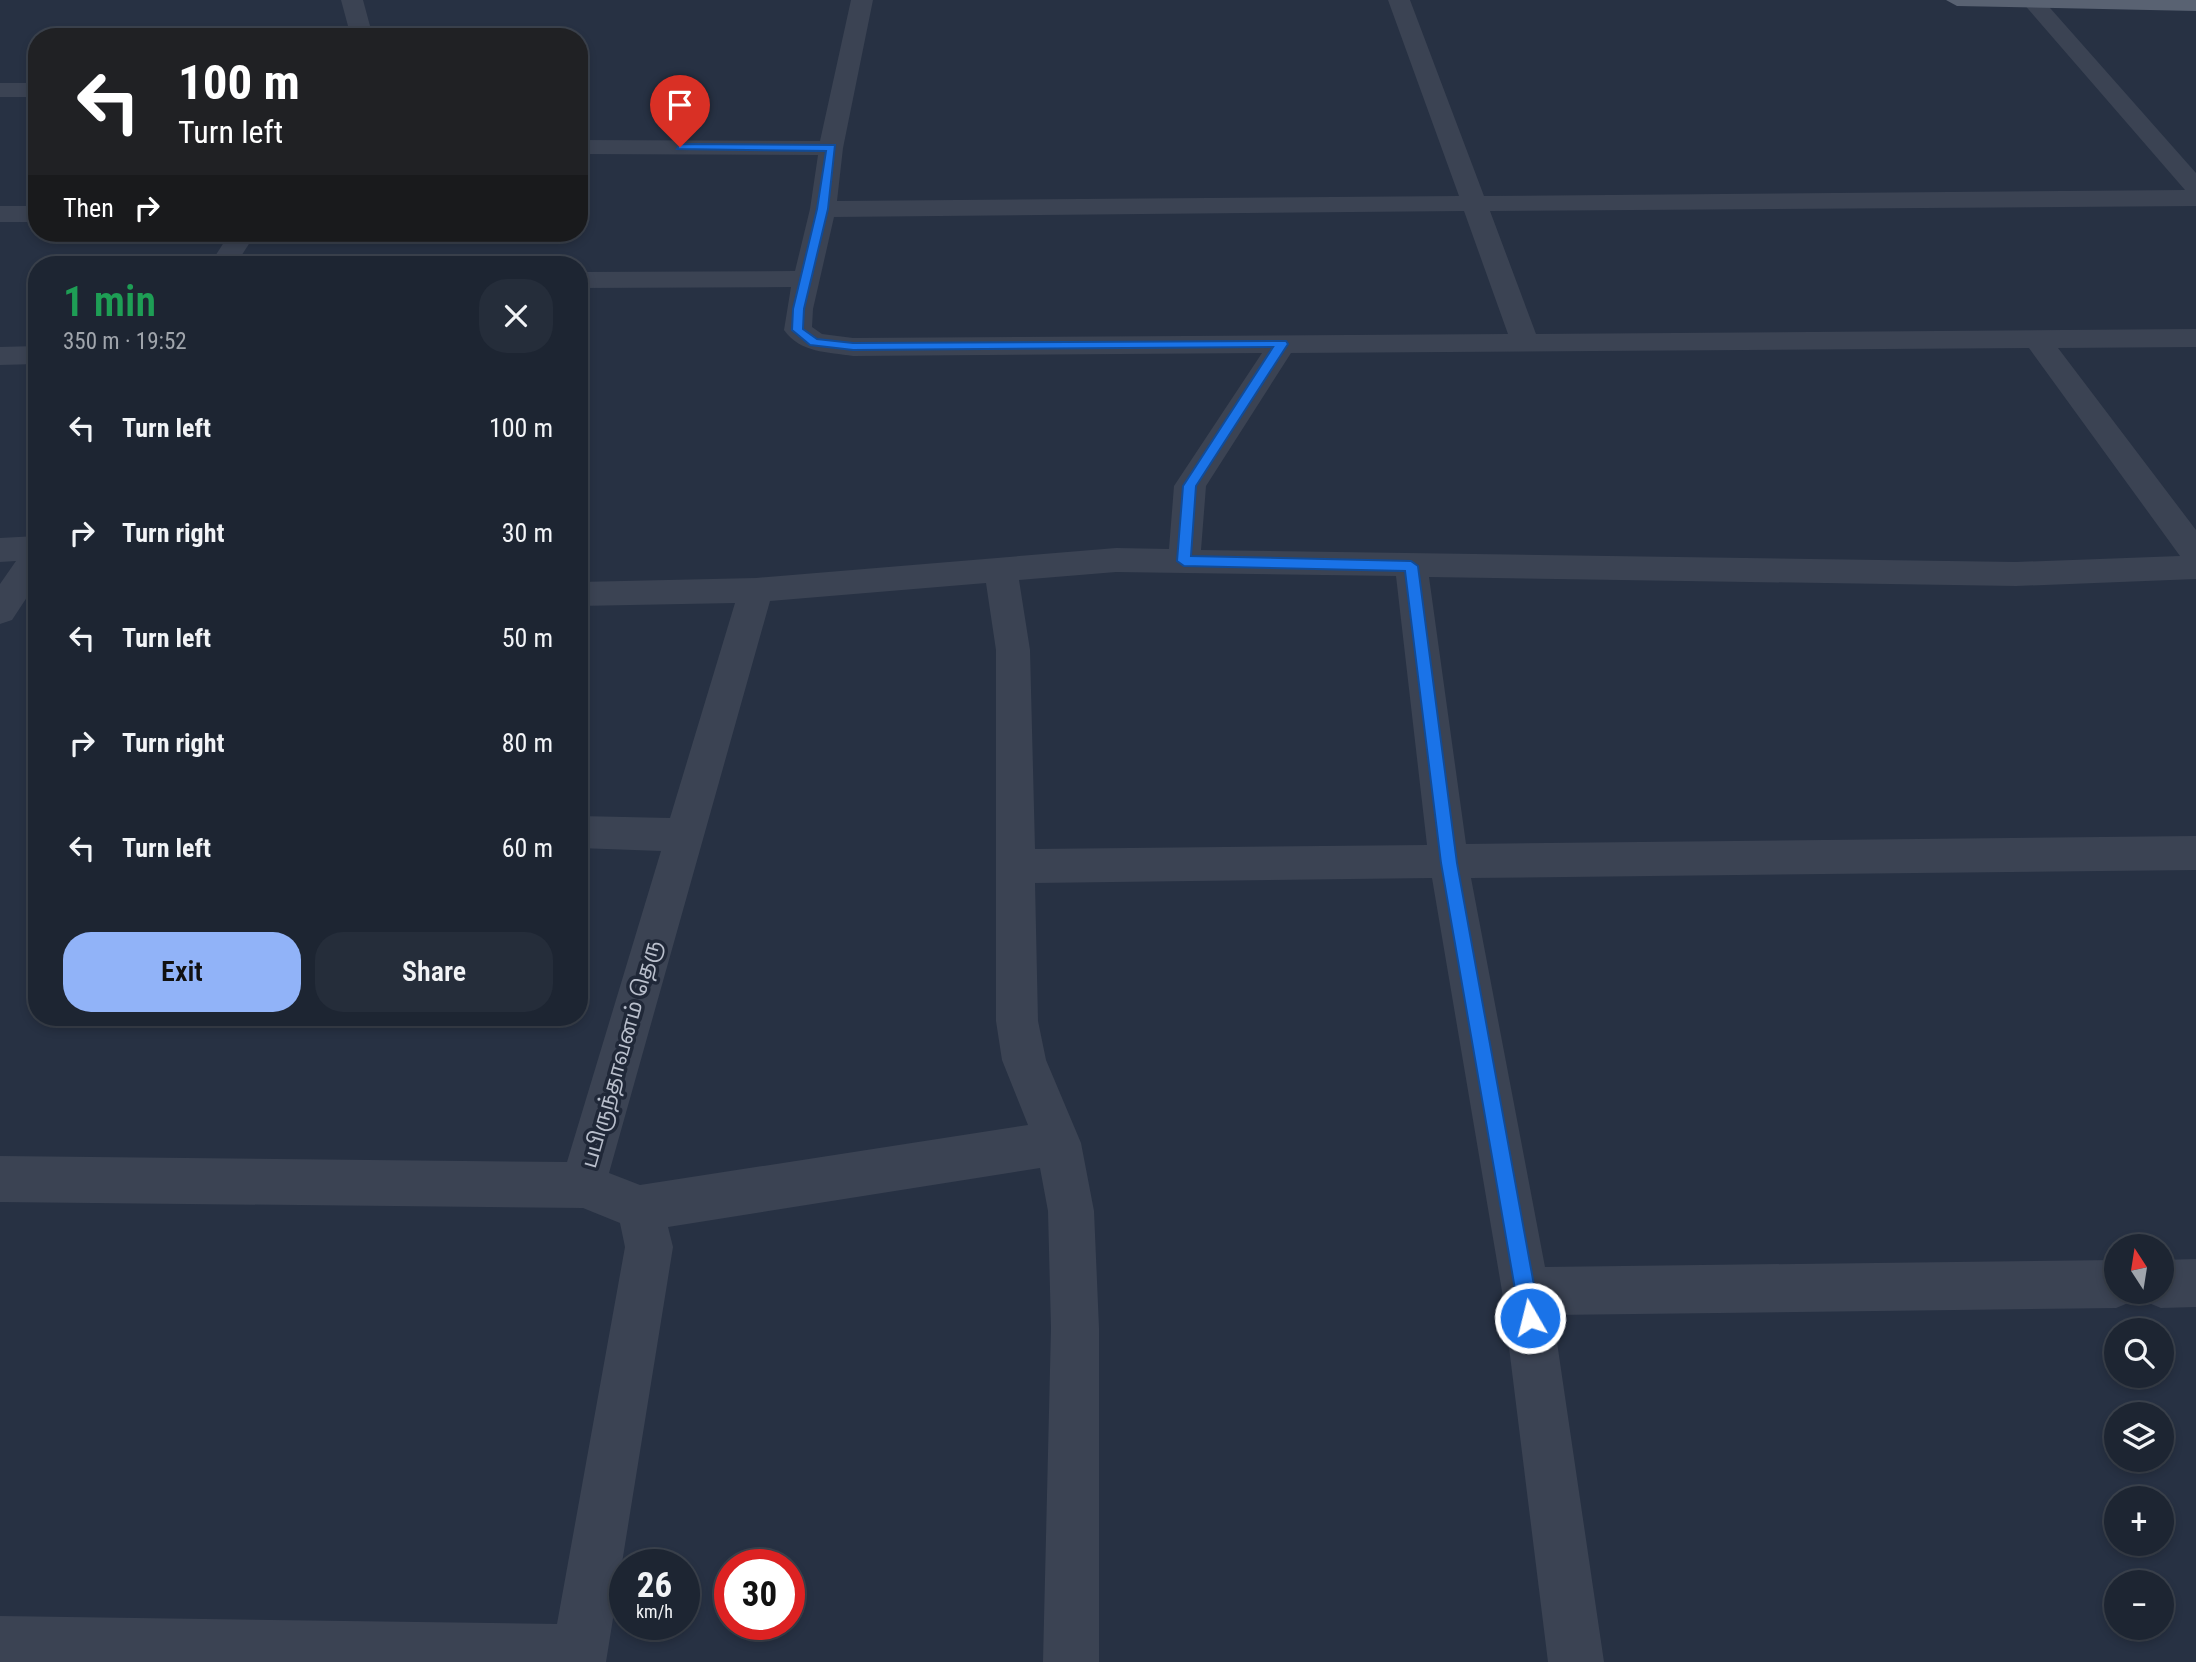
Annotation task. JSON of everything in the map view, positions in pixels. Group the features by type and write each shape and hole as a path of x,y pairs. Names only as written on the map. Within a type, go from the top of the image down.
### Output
{"main road":[{"path":"1956,0 2196,5"}],"street":[{"path":"352,0 360,28"},
{"path":"862,0 831,148 823,209 799,309 798,330 814,342 853,346 2196,338"},
{"path":"1399,0 1525,342"},
{"path":"2033,2 2196,188"},
{"path":"0,90 28,90"},
{"path":"588,146 831,148"},
{"path":"823,209 1475,201 2196,198"},
{"path":"0,214 28,214"},
{"path":"588,280 806,279"},
{"path":"2036,338 2196,554"},
{"path":"1184,561 1189,486 1282,344"},
{"path":"0,356 28,355"},
{"path":"0,550 28,548"},
{"path":"588,594 756,590 1116,560 2016,575 2196,567"},
{"path":"1411,566 1449,863 1526,1291 1576,1662"},
{"path":"0,611 28,569"},
{"path":"1001,569 1013,650 1017,1021 1024,1060 1058,1143 1071,1210 1075,1328 1071,1662"},
{"name":"பபிருந்தாவனம் தெரு","path":"640,1208 583,1185 756,590"},
{"path":"588,832 685,835"},
{"path":"1016,866 2196,853"},
{"path":"0,1644 579,1657 649,1247 640,1208 1058,1143"},
{"path":"0,1179 583,1185"},
{"path":"2174,1284 2196,1283"},
{"path":"1526,1291 2104,1284"}],"route":[{"path":"680,147 831,148 823,209 799,309 798,330 814,342 853,346 1282,344 1189,486 1184,561 1411,566 1449,863 1530,1318"}]}
